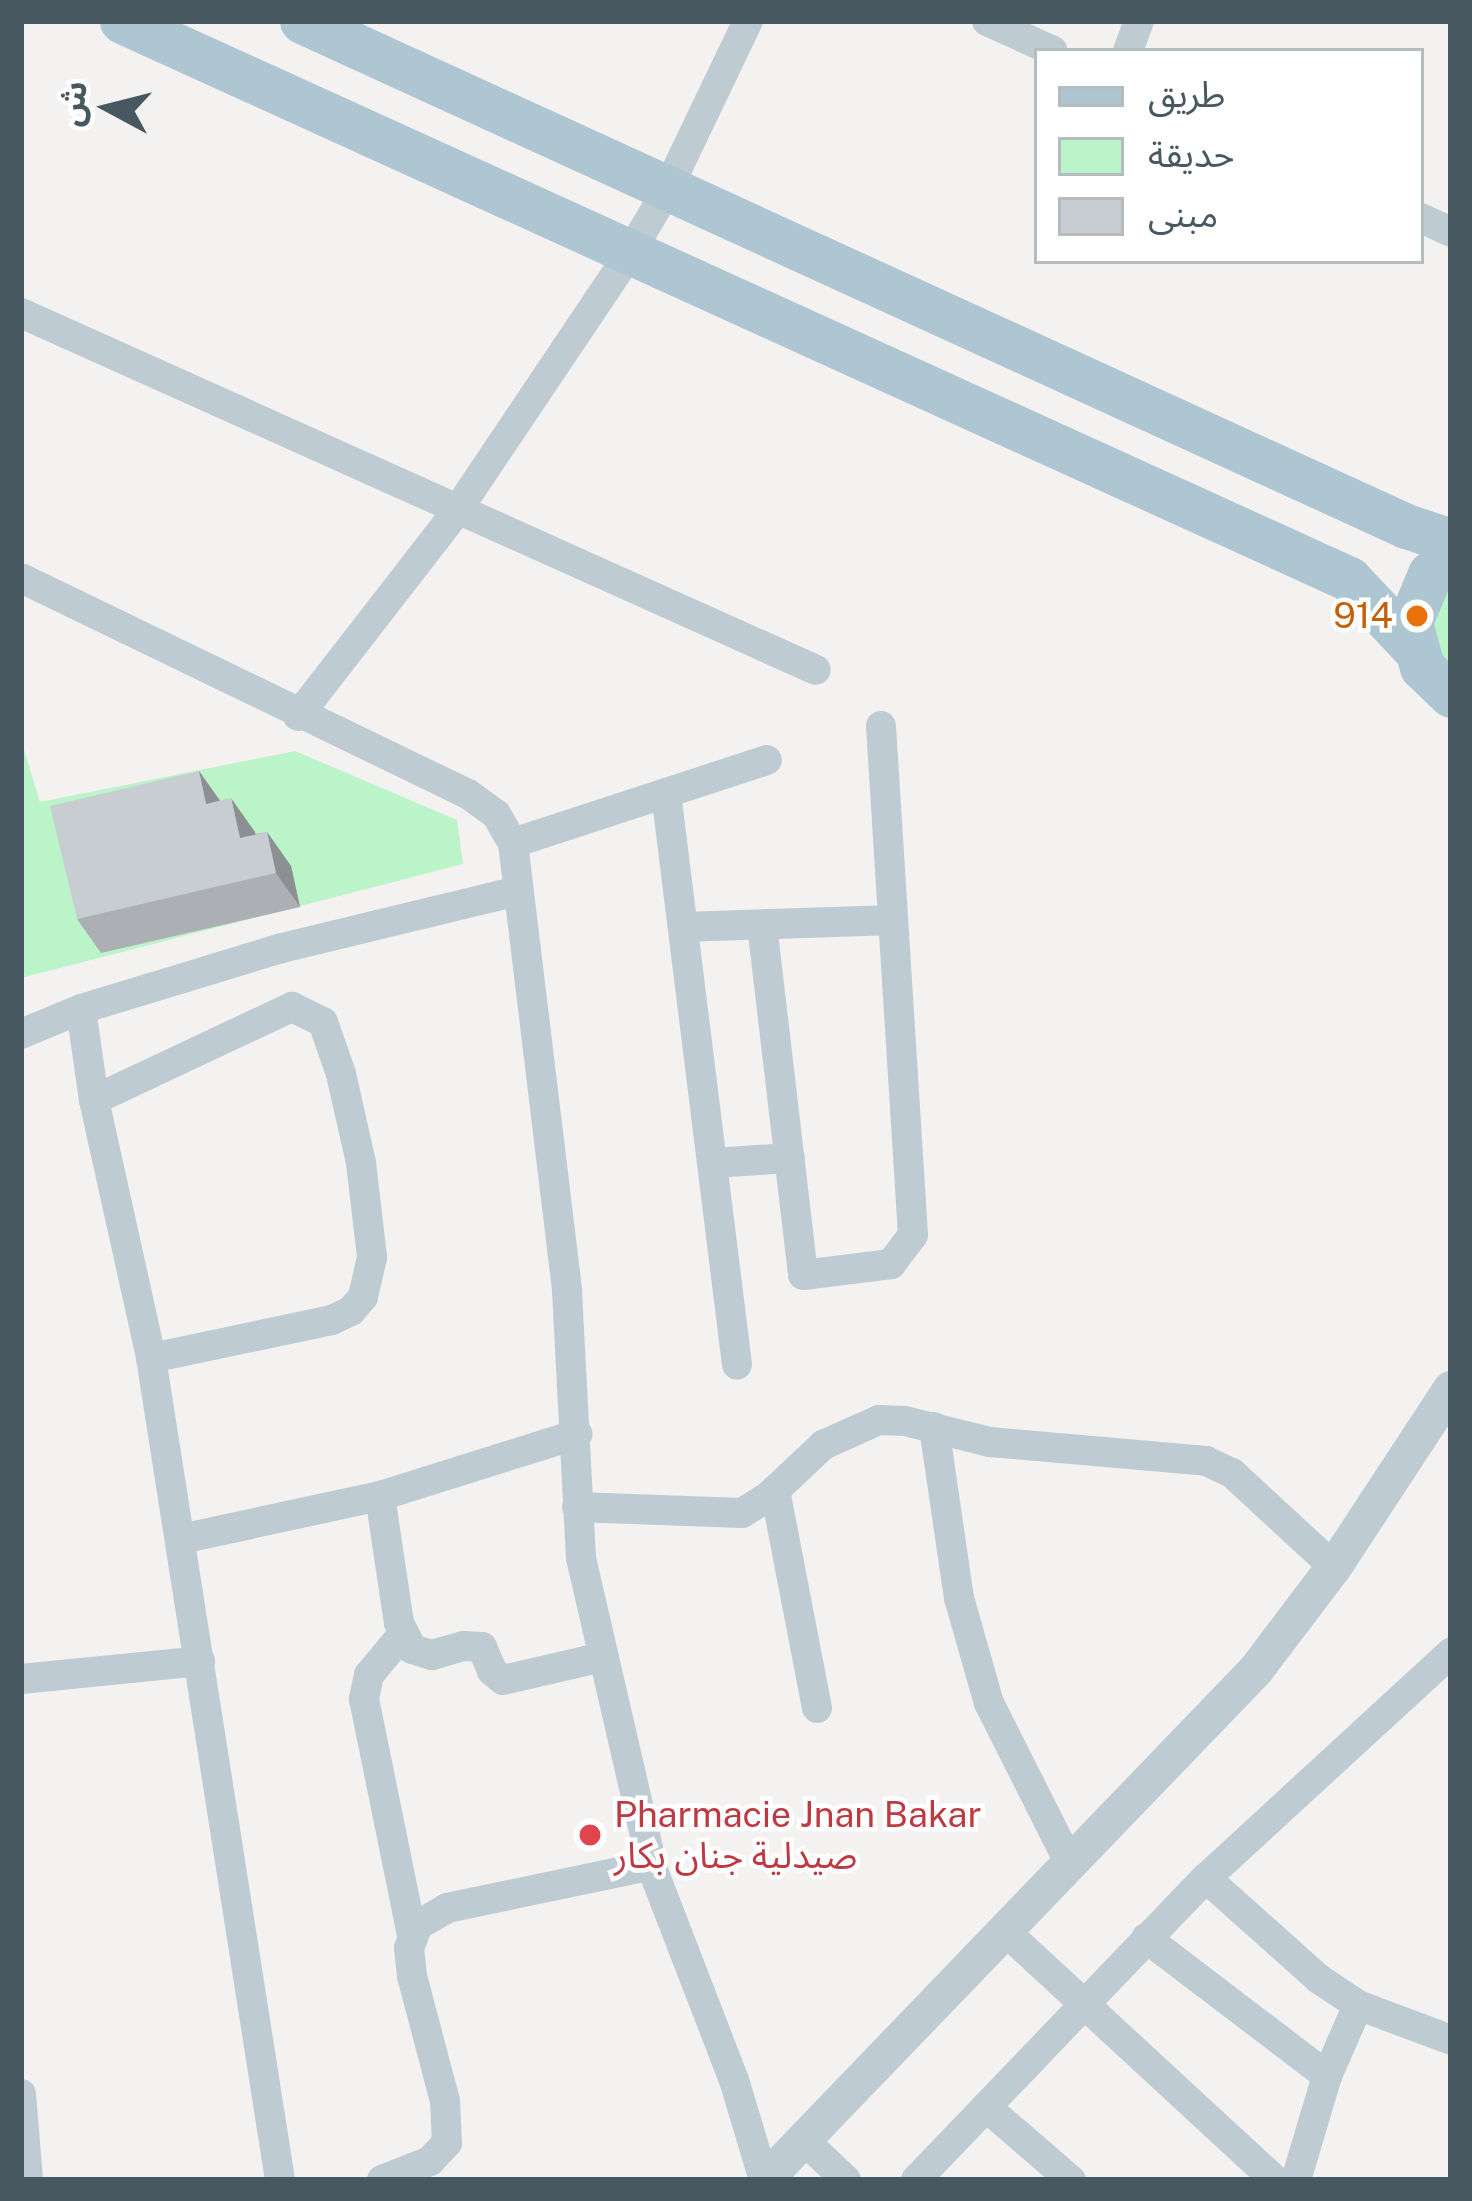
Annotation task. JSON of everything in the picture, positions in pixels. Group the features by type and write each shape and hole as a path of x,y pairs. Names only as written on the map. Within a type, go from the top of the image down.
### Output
{"main road":[{"path":"122,21 1349,579 1414,648 1434,682 1451,695"},
{"path":"302,21 1406,526 1451,541"},
{"path":"1414,648 1410,622 1416,596 1430,574 1451,557"}],"street":[{"path":"298,716 456,512 630,253 667,190 748,21"},
{"path":"987,21 1046,48"},
{"path":"21,313 816,670"},
{"path":"21,578 298,716 468,794 496,814 513,843 578,1434 581,1558 652,1865 734,2080 765,2180 1256,1670 1334,1568 1451,1389"},
{"path":"762,925 803,1275 891,1264 914,1235 880,725"},
{"path":"513,843 767,760"},
{"path":"666,793 737,1365"},
{"path":"21,1034 81,1009 282,948 518,891"},
{"path":"683,928 893,920"},
{"path":"94,1100 292,1007 323,1022 341,1074 361,1163 372,1257 363,1297 351,1311 332,1320 151,1358"},
{"path":"81,1009 94,1100 151,1358 280,2180"},
{"path":"712,1163 790,1158"},
{"path":"577,1507 730,1514 754,1509 823,1445 879,1420 934,1427 990,1442 1206,1461 1232,1473 1334,1568"},
{"path":"934,1427 959,1598 989,1703 1070,1864"},
{"path":"181,1539 380,1496 578,1434"},
{"path":"776,1490 818,1708"},
{"path":"380,1496 402,1635 412,1649 426,1655 482,1647 492,1671 503,1680 602,1657"},
{"path":"382,2180 430,2161 447,2143 445,2101 412,1976 412,1935 364,1700 369,1675 402,1635"},
{"path":"916,2180 1206,1879 1451,1654"},
{"path":"21,1679 200,1661"},
{"path":"412,1935 426,1918 447,1908 652,1865"},
{"path":"1206,1879 1319,1979 1358,2005 1451,2040"},
{"path":"1005,1930 1275,2180"},
{"path":"1146,1938 1327,2076"},
{"path":"1296,2180 1327,2076 1358,2005"},
{"path":"21,2094 28,2180"},
{"path":"986,2107 1071,2180"},
{"path":"804,2140 846,2180"}],"green space":[{"path":"1451,584 1451,680 1441,670 1430,614"},
{"path":"21,740 40,802 295,751 457,820 463,864 21,978"}],"building":[{"path":"199,771 206,804 231,798 240,838 267,832 276,873 77,919 50,806"}],"place":[{"name":"914","path":"1417,616"},
{"name":"Pharmacie Jnan Bakar صيدلية جنان بكار","path":"590,1835"}]}
